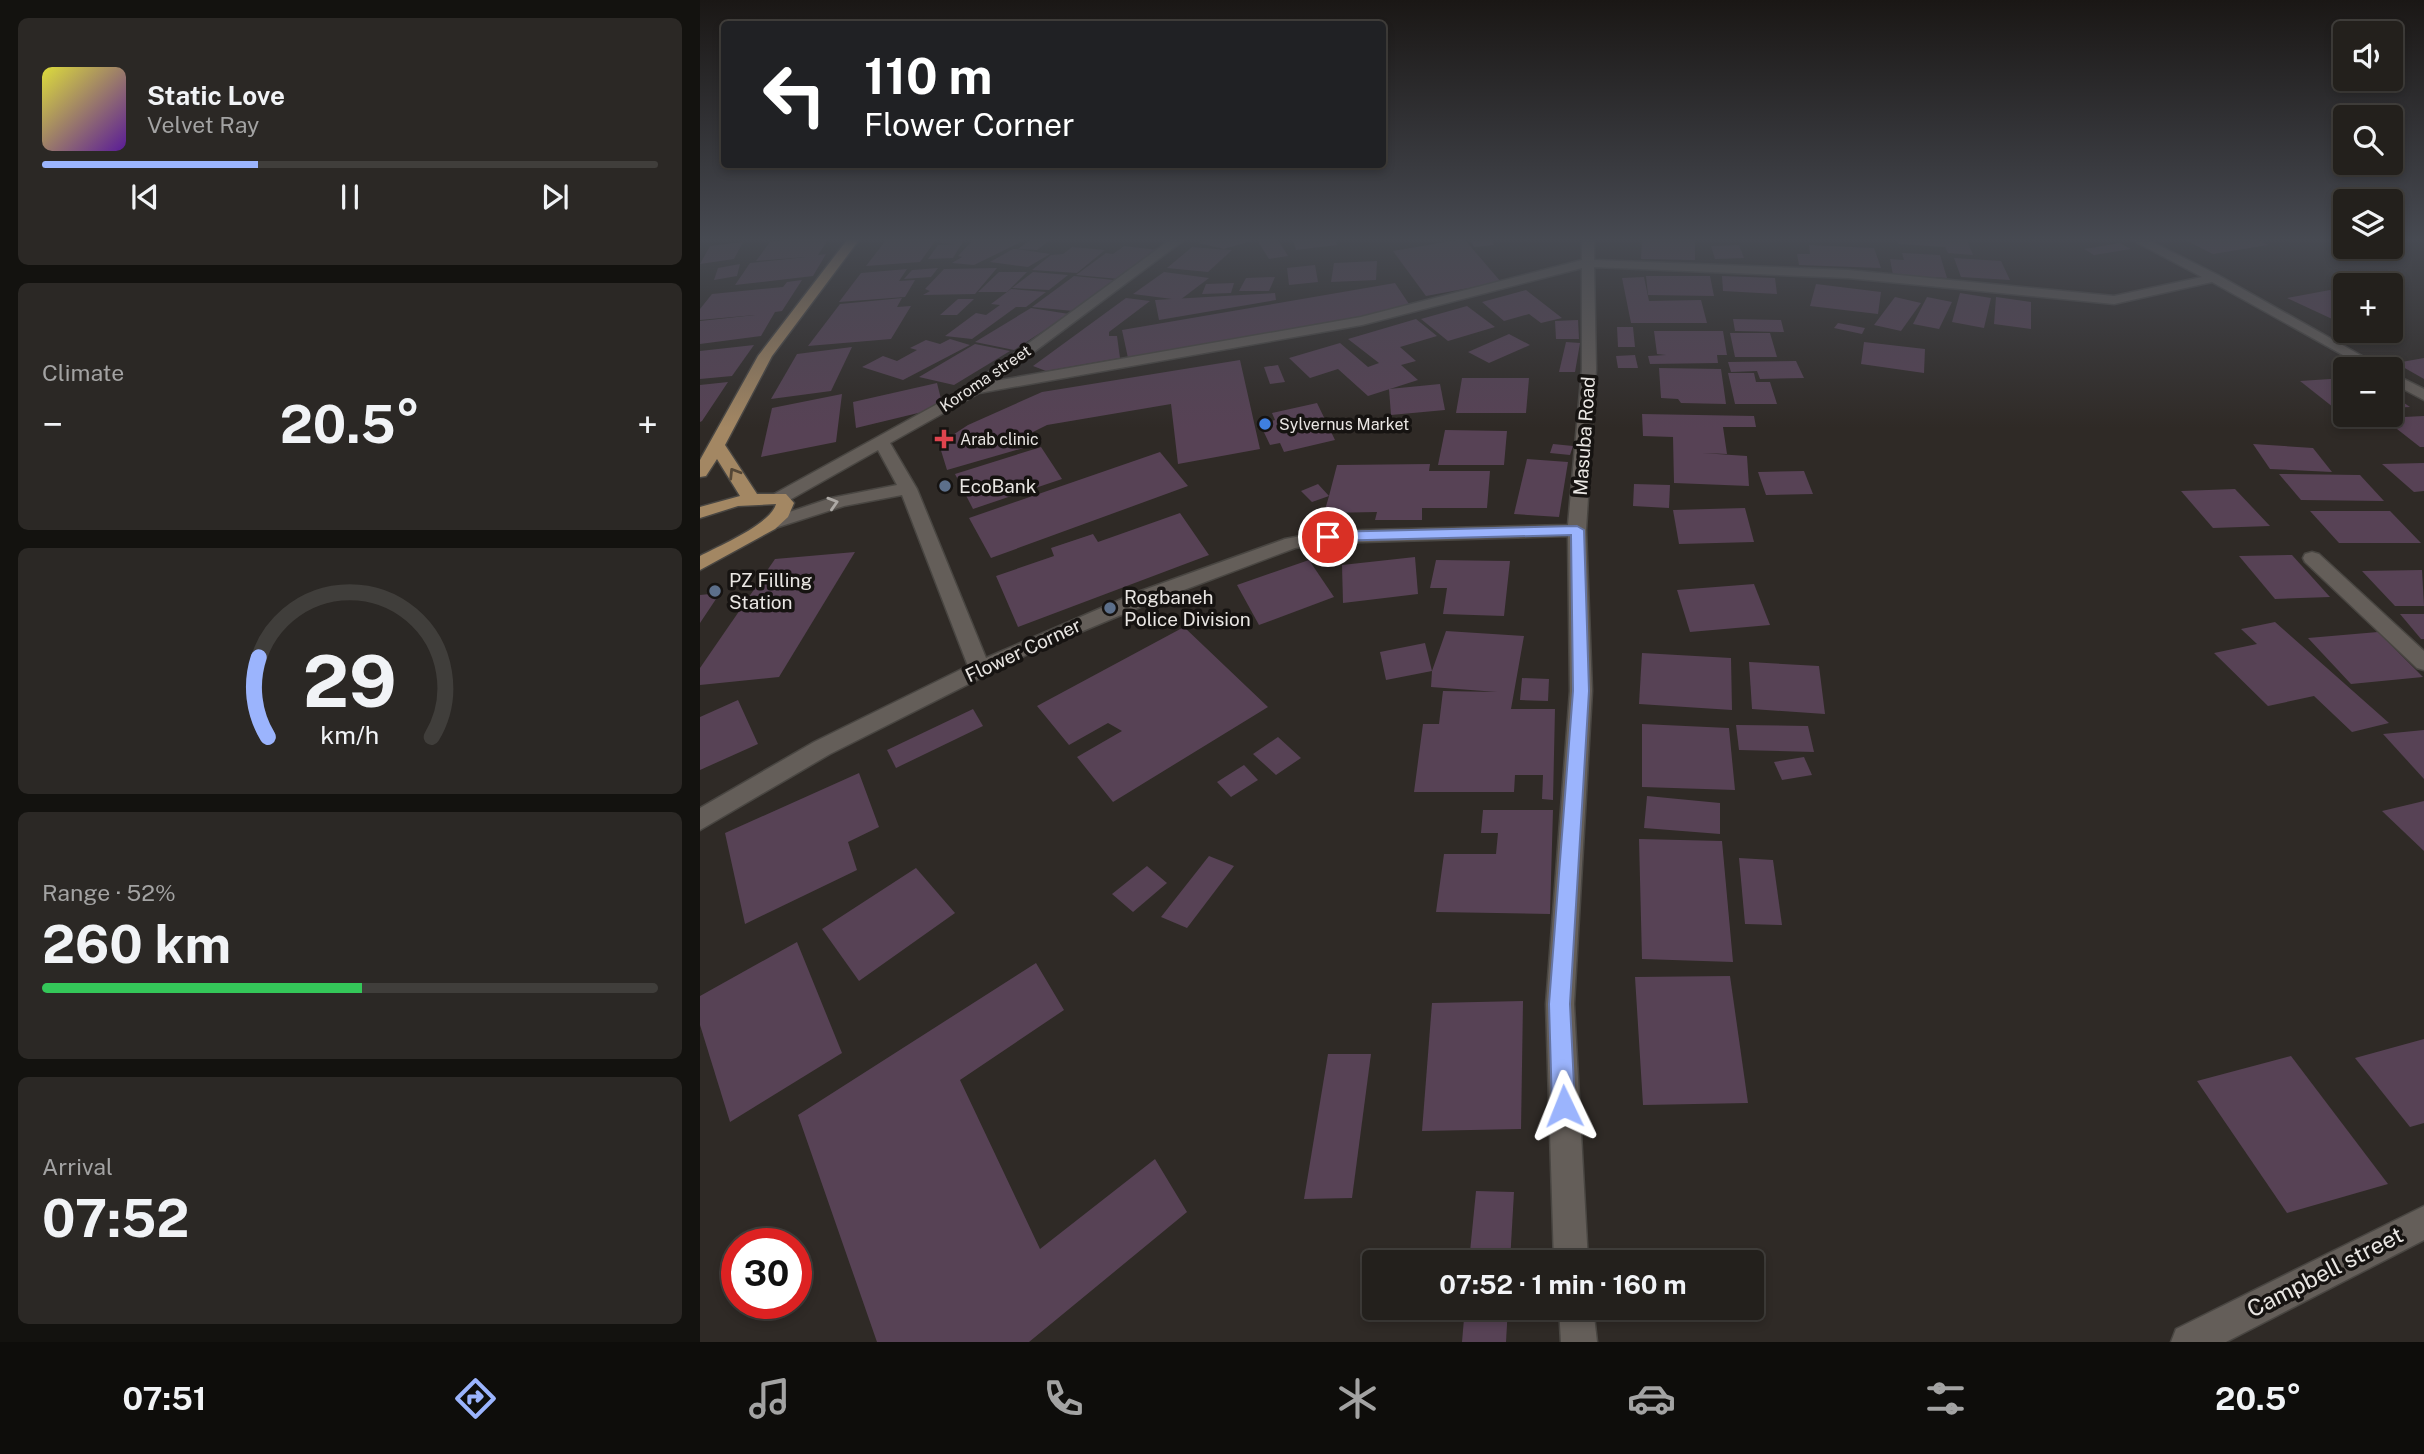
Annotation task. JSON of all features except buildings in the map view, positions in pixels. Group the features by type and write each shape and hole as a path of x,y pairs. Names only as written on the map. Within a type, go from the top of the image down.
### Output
{"main road":[{"path":"700,472 718,447 754,374 804,303"},
{"path":"718,447 751,499"},
{"path":"700,513 751,499 780,498 785,503 784,509 769,525 700,564"}],"street":[{"name":"Koroma street","path":"780,498 975,389 1093,303"},
{"path":"975,389 1362,321 1422,303"},
{"name":"Masuba Road","path":"1570,1250 1560,1004 1581,691 1577,530 1589,369 1588,303"},
{"path":"2258,303 2356,357"},
{"path":"2403,383 2424,395"},
{"path":"881,442 908,489 979,670"},
{"path":"769,525 854,497 908,489"},
{"name":"Flower Corner","path":"700,820 822,748 979,670 1145,597 1299,541 1328,537 1445,532 1577,530"},
{"path":"2312,558 2424,663"},
{"name":"Campbell street","path":"2189,1342 2424,1222"},
{"path":"1577,1320 1579,1342"}],"place":[{"name":"Sylvernus Market","path":"1265,424"},
{"name":"Arab clinic","path":"944,439"},
{"name":"EcoBank","path":"945,486"},
{"name":"PZ Filling Station","path":"715,591"},
{"name":"Rogbaneh Police Division","path":"1110,608"}],"route":[{"path":"1328,537 1577,530 1581,691 1560,1004 1564,1106"}]}
